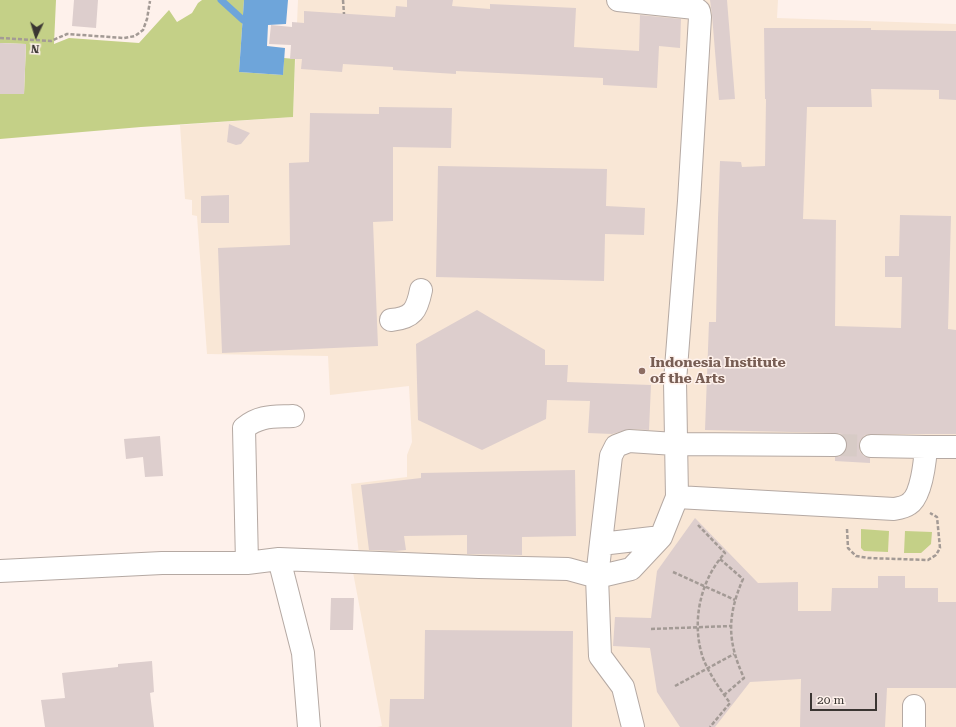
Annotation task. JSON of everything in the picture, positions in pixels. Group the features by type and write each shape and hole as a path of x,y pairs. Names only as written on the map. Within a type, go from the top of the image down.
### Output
{"lane":[{"path":"0,571 162,563 247,563 279,560 568,569 597,577 631,569 661,537 677,497 675,381 689,201 700,16 699,11 695,8 618,0"},
{"path":"391,320 406,318 412,313 418,305 421,290"},
{"path":"247,563 244,428 252,422 262,418 293,416"},
{"path":"633,727 623,687 600,656 597,577 611,456 616,446 629,441 675,444 835,445"},
{"path":"871,446 956,447"},
{"path":"677,497 894,509 911,503 920,486 925,464 926,447"},
{"path":"601,544 661,537"},
{"path":"279,560 303,653 309,727"}],"path":[{"path":"343,0 344,14"},
{"path":"0,38 51,41 67,34 124,38 135,36 143,30 147,19 150,1"},
{"path":"846,506 848,548 856,556 868,558 928,560 936,555 940,548 937,517 911,503"},
{"path":"698,525 725,553 714,567 705,586 700,606 698,628 700,647 708,668 730,703 710,727"},
{"path":"720,558 743,579 735,600 730,626 734,654 744,678 724,695"},
{"path":"673,572 735,600"},
{"path":"651,629 730,626"},
{"path":"675,686 734,654"}],"shaded area":[{"name":"Indonesia Institute of the Arts","path":"298,0 778,0 777,18 956,24 956,727 377,727 382,726 352,567 360,563 351,484 407,477 407,455 412,442 409,386 330,395 328,356 207,354 197,216 192,215 192,200 185,199 180,125 293,117"}],"green space":[{"path":"0,0 56,0 54,44 69,38 139,43 169,10 177,22 192,13 198,3 202,0 244,0 239,72 283,75 284,58 295,59 293,117 141,127 0,139 0,94 24,94 26,44 0,43"},
{"path":"861,529 889,531 888,552 864,551 861,548"},
{"path":"905,531 932,532 931,544 921,553 904,553"}],"water":[{"path":"244,0 288,0 286,24 268,25 267,46 285,48 283,75 239,72"}],"building":[{"path":"74,0 98,0 96,28 72,26"},
{"path":"407,0 453,0 452,6 490,9 490,4 576,8 574,47 639,51 640,15 681,19 680,48 659,46 657,88 603,85 603,78 456,71 456,74 393,70 393,67 343,64 342,72 301,69 302,59 290,59 291,45 269,44 271,25 292,27 292,22 304,23 304,11 395,17 396,6 407,7"},
{"path":"710,0 727,0 735,99 719,100"},
{"path":"764,28 871,28 871,30 956,31 956,100 939,99 939,90 871,89 872,107 807,107 803,219 836,220 835,326 901,328 902,277 885,277 885,256 899,256 900,215 951,216 948,329 956,330 956,434 865,435 860,440 860,452 864,456 870,458 870,463 835,461 835,457 841,456 846,452 846,439 842,434 705,430 709,322 716,322 720,161 741,162 742,167 765,166 766,99"},
{"path":"0,43 26,44 24,94 0,94"},
{"path":"379,107 452,108 451,148 393,147 393,221 373,222 378,346 222,353 218,248 290,245 289,163 309,162 310,113 379,114"},
{"path":"229,124 250,133 241,144 236,145 227,142"},
{"path":"438,166 607,169 606,206 645,208 644,235 605,234 604,281 436,277"},
{"path":"229,195 229,223 201,223 201,196"},
{"path":"477,310 545,350 545,365 568,365 567,382 651,385 649,430 629,429 612,434 588,433 590,401 547,400 546,419 482,450 418,420 416,344"},
{"path":"160,436 163,476 145,477 143,457 126,459 124,439"},
{"path":"575,470 576,536 522,537 522,555 467,554 467,535 404,536 406,550 369,550 361,485 421,478 421,473"},
{"path":"695,518 758,583 798,582 798,611 831,611 832,588 878,588 878,576 905,576 905,588 938,588 938,602 956,602 956,688 887,688 885,727 800,727 801,679 750,682 715,727 680,727 657,692 650,648 613,646 615,617 651,618 657,571"},
{"path":"331,598 354,598 353,630 330,630"},
{"path":"425,630 573,631 572,727 389,727 390,699 424,699"},
{"path":"152,661 154,692 150,693 154,727 45,727 41,700 65,698 62,673 118,667 118,664"}],"waterway":[{"path":"221,0 243,20"}],"tunnel":[{"path":"835,445 871,446"}],"place":[{"name":"Indonesia Institute of the Arts","path":"642,371"}]}
